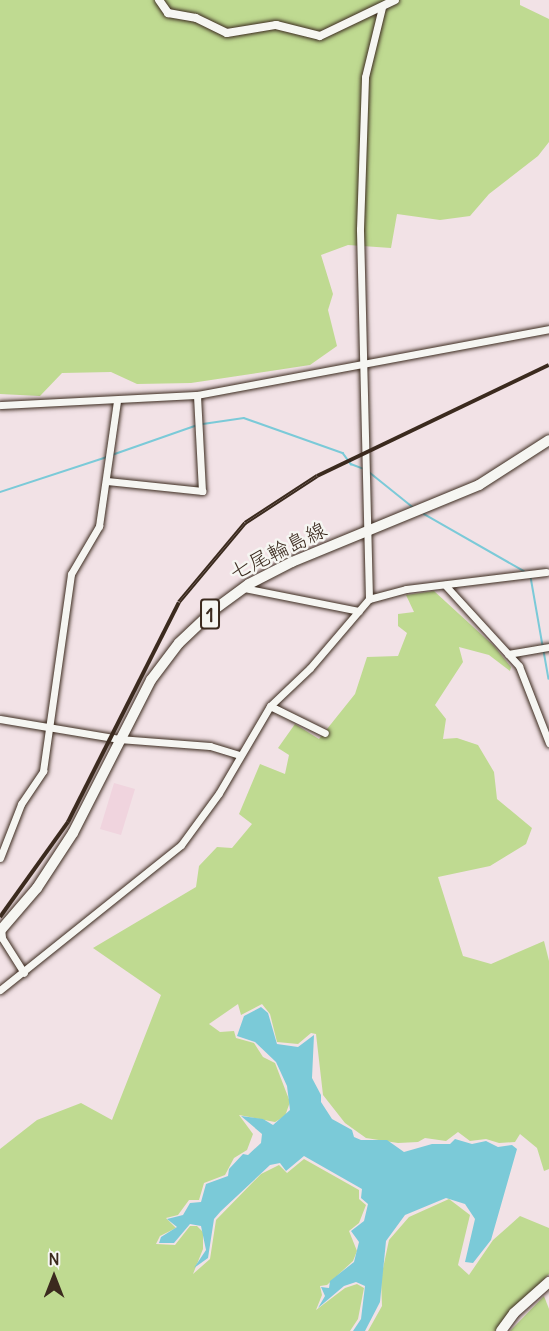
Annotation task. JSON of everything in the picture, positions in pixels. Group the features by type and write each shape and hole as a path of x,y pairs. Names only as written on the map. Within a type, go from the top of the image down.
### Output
{"main road":[{"name":"七尾輪島線","path":"0,928 37,888 68,842 141,694 179,643 244,588 292,562 479,485 549,440"},
{"path":"501,1331 513,1313 549,1282"}],"street":[{"path":"159,0 168,13 196,18 227,33 276,25 320,36 383,3 394,0"},
{"path":"369,599 360,229 365,77 383,3"},
{"path":"0,405 117,401 197,395 549,329"},
{"path":"107,481 202,491 197,395"},
{"path":"0,858 21,804 43,771 71,574 99,526 112,456 117,401"},
{"path":"0,990 181,845 219,794 239,755 270,706 310,668 369,599 406,589 546,572"},
{"path":"445,585 519,666 549,743"},
{"path":"244,588 359,610"},
{"path":"508,654 549,647"},
{"path":"270,706 325,733"},
{"path":"0,719 50,730 119,739 210,746 239,755"},
{"path":"0,928 2,938 24,973"}],"shaded area":[{"path":"114,783 135,789 121,835 100,829"}],"green space":[{"path":"0,0 520,0 520,5 549,19 549,142 538,156 489,194 470,216 440,220 397,214 391,248 348,245 321,255 333,294 328,310 337,346 310,365 191,383 137,384 111,372 62,373 40,396 0,394"},
{"path":"434,591 494,646 511,667 510,671 489,655 459,647 463,662 435,705 446,719 443,739 457,738 478,745 494,772 497,799 532,828 526,844 490,866 438,877 463,956 491,964 544,941 549,961 549,1169 544,1171 537,1148 520,1134 515,1142 499,1143 486,1139 470,1141 458,1132 446,1141 425,1138 418,1142 398,1143 366,1138 345,1123 323,1095 316,1034 311,1033 298,1044 277,1042 270,1014 262,1004 241,1015 238,1004 209,1024 220,1032 234,1031 236,1038 254,1043 263,1057 275,1063 290,1102 285,1116 275,1122 239,1115 253,1134 247,1150 234,1158 225,1175 204,1183 199,1200 189,1200 178,1215 166,1218 176,1228 160,1236 156,1244 175,1245 190,1226 197,1226 203,1232 203,1249 193,1274 210,1259 216,1220 261,1174 279,1165 287,1173 304,1159 359,1190 359,1199 366,1205 359,1223 349,1231 357,1251 353,1261 327,1285 320,1286 322,1295 316,1310 345,1288 357,1284 364,1288 358,1319 350,1331 0,1331 0,1149 37,1120 81,1103 112,1120 161,995 93,948 196,887 199,866 217,847 232,848 252,824 239,814 260,764 285,774 289,755 278,748 295,724 319,739 355,694 367,657 398,656 407,633 398,626 398,614 414,612 406,595"},
{"path":"449,1199 470,1215 458,1265 469,1275 493,1240 520,1216 549,1228 549,1274 495,1331 368,1331 382,1306 381,1278 389,1240 409,1217"},
{"path":"544,1296 549,1309 549,1331 510,1331"}],"water":[{"path":"261,1007 268,1013 277,1044 298,1047 314,1035 312,1078 321,1095 321,1102 332,1119 352,1130 354,1137 361,1140 387,1140 404,1152 432,1144 450,1144 455,1139 472,1144 486,1141 498,1147 512,1145 517,1149 491,1240 473,1263 465,1262 475,1219 465,1204 446,1198 405,1215 386,1241 380,1302 365,1331 353,1331 361,1319 365,1286 356,1282 344,1286 318,1308 325,1296 321,1287 329,1288 330,1281 354,1262 359,1242 351,1231 364,1221 368,1204 361,1198 362,1189 304,1156 286,1171 280,1163 270,1165 221,1211 214,1219 208,1258 194,1268 206,1250 201,1226 190,1224 174,1243 159,1243 161,1237 177,1227 167,1219 183,1215 190,1203 201,1202 206,1184 228,1176 229,1169 243,1154 248,1155 261,1143 262,1134 241,1116 263,1119 273,1125 290,1110 287,1086 276,1062 255,1042 237,1036 244,1016"}],"waterway":[{"path":"203,424 244,418 343,453 351,464 364,469"},
{"path":"112,455 195,426"},
{"path":"0,492 107,457"},
{"path":"368,471 414,508"},
{"path":"424,514 524,571"},
{"path":"531,577 543,646"},
{"path":"544,651 549,679"}],"railway":[{"path":"0,917 68,822 179,602 245,523 317,476 549,365"}]}
